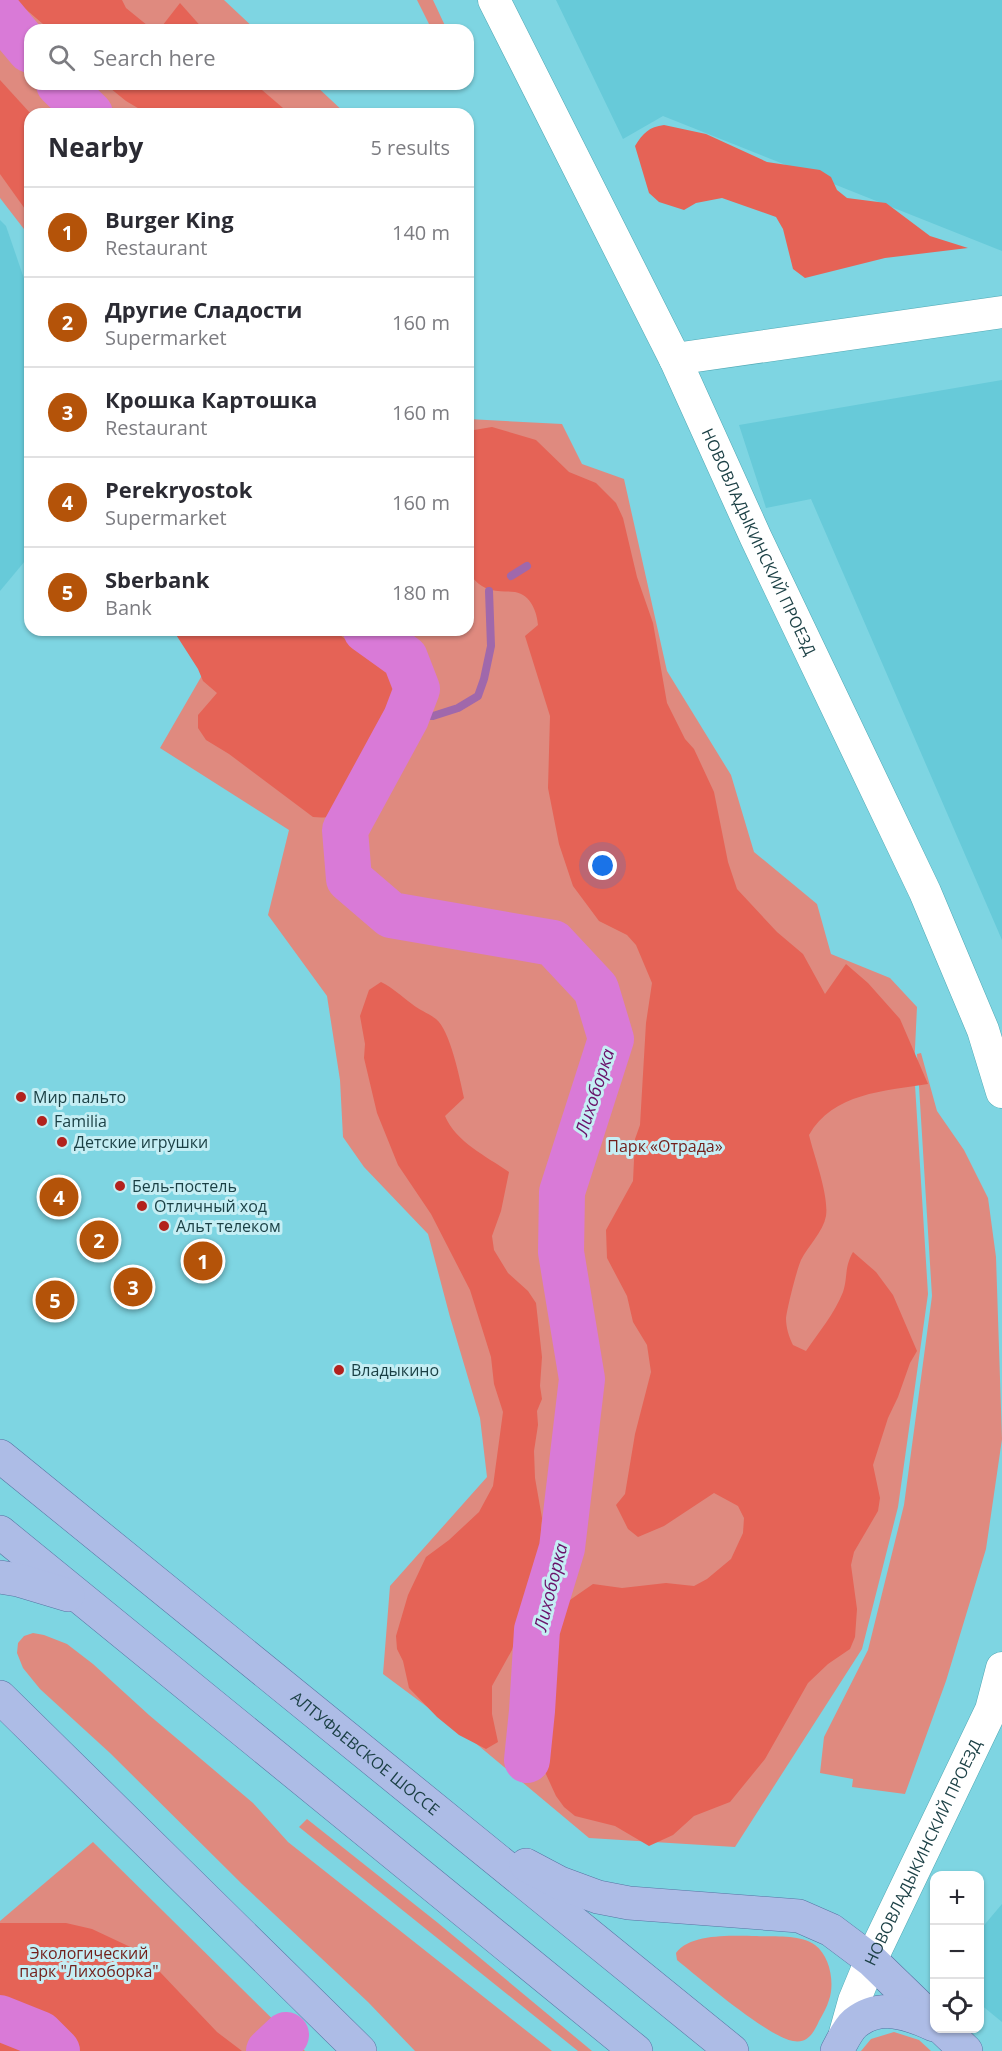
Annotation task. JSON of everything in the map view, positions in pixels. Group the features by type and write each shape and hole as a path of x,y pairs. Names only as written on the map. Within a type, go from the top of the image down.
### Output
{"main road":[{"name":"АЛТУФЬЕВСКОЕ ШОССЕ","path":"0,1456 732,2051"},
{"path":"0,1532 636,2051"},
{"path":"0,1577 56,1591 90,1604"},
{"path":"0,1697 360,2051"},
{"path":"466,1834 560,1883 598,1897 629,1903 799,1916 831,1930 871,1960 930,2019"},
{"path":"841,2044 854,2024 872,2014 891,2010 930,2022"},
{"path":"946,2033 966,2051"}],"street":[{"name":"НОВОВЛАДЫКИНСКИЙ ПРОЕЗД","path":"494,0 675,359 756,538 925,892 983,1030 1002,1092"},
{"path":"675,359 1002,312"},
{"name":"НОВОВЛАДЫКИНСКИЙ ПРОЕЗД","path":"841,2044 854,2001 871,1960 991,1710 1002,1668"}],"shaded area":[{"path":"556,0 1002,0 1002,251 663,116 623,139"},
{"path":"0,220 6,226 24,278 24,562 0,591"},
{"path":"1002,380 1002,940 811,499 766,508 739,425"},
{"path":"1002,1904 1002,2022 984,2007 984,1925"}],"green space":[{"path":"0,0 224,0 250,24 24,24 24,90 320,90 340,108 24,108 24,229 0,198"},
{"path":"15,0 122,0 126,8 146,24 43,24"},
{"path":"417,0 433,0 444,24 429,24"},
{"path":"180,3 199,24 164,24"},
{"path":"0,80 26,108 24,208 0,174"},
{"path":"112,90 262,90 283,108 138,108"},
{"path":"664,125 706,134 767,162 820,170 831,177 837,190 847,198 886,203 930,236 968,248 885,258 805,278 793,269 783,229 776,217 722,198 696,203 684,210 659,202 649,193 635,146 647,131"},
{"name":"Парк «Отрада»","path":"474,419 562,424 582,464 624,479 667,671 731,775 754,852 817,904 831,954 890,978 917,1007 914,1069 928,1294 898,1507 862,1649 735,1847 589,1838 473,1741 383,1674 390,1586 487,1477 480,1418 428,1234 364,1167 343,1137 340,1080 327,996 268,915 289,830 160,748 212,658 192,636 474,636"},
{"path":"492,427 536,440 569,472 596,483 616,503 623,518 637,577 653,623 667,703 685,739 694,749 714,792 728,862 737,889 777,932 803,954 825,994 846,964 868,983 900,1019 928,1084 877,1092 846,1102 819,1121 809,1135 823,1187 826,1216 822,1228 801,1260 792,1289 786,1318 793,1345 806,1351 831,1315 843,1292 848,1263 853,1252 876,1272 893,1295 917,1351 888,1418 873,1465 880,1498 878,1511 854,1552 851,1565 857,1609 855,1637 850,1649 828,1664 808,1683 765,1759 730,1802 694,1816 673,1835 649,1846 615,1826 575,1816 556,1796 539,1759 555,1705 546,1666 567,1602 593,1584 622,1588 666,1583 694,1586 707,1579 731,1559 743,1533 744,1518 738,1506 714,1493 664,1526 638,1537 628,1529 616,1505 625,1494 635,1434 651,1372 647,1345 633,1322 627,1296 607,1258 606,1230 633,1181 635,1139 640,1125 646,1023 652,983 636,945 627,935 599,921 573,886 559,844 548,788 550,716 525,636 538,625 535,610 529,600 521,594 487,589 474,579 474,430"},
{"path":"177,636 341,636 382,666 394,679 395,714 392,728 366,774 339,812 327,817 313,817 229,754 206,740 198,728 198,715 217,693 203,681"},
{"path":"381,982 436,1019 446,1033 464,1098 445,1116 464,1141 509,1172 501,1211 492,1236 494,1250 508,1273 528,1291 536,1303 542,1357 540,1386 542,1399 537,1411 538,1425 534,1451 535,1478 542,1518 541,1531 547,1559 538,1585 529,1597 512,1650 492,1686 492,1714 498,1742 486,1749 459,1735 437,1717 409,1688 403,1661 397,1649 396,1636 408,1595 426,1557 449,1540 479,1512 493,1486 503,1412 494,1384 491,1357 470,1290 431,1214 398,1165 377,1113 364,1058 365,1044 360,1016 369,990"},
{"path":"921,1053 937,1111 964,1150 988,1198 996,1257 1002,1439 986,1549 946,1681 905,1794 852,1787 853,1779 820,1773 824,1737 868,1650 904,1505 932,1296 917,1054"},
{"path":"33,1633 67,1644 93,1664 253,1803 288,1842 552,2051 415,2051 368,2002 242,1884 110,1753 40,1689 23,1668 17,1653 18,1643 24,1636"},
{"path":"307,1819 438,1923 592,2051 578,2051 299,1827"},
{"name":"Экологический парк \"Лихоборка\"","path":"93,1842 305,2051 0,2051 0,1921"},
{"path":"0,1923 66,1923 92,1929 141,1952 217,2032 242,2051 0,2051"},
{"path":"725,1936 802,1939 815,1945 824,1956 830,1970 829,2000 813,2033 803,2041 793,2041 767,2029 734,2006 677,1960 676,1953 683,1947 702,1939"},
{"path":"894,2032 919,2040 931,2051 861,2051 871,2039"}],"waterway":[{"name":"Лихоборка","path":"0,14 24,43"},
{"name":"Лихоборка","path":"65,90 84,108"},
{"path":"511,576 527,566"},
{"path":"406,718 413,715 433,716 458,708 478,696 491,646 489,591"},
{"name":"Лихоборка","path":"374,636 405,658 417,689 406,718 345,830 349,879 391,915 553,943 596,989 611,1039 562,1192 561,1252 582,1379 562,1548 537,1630 527,1760"},
{"name":"Лихоборка","path":"0,2018 40,2034 57,2051"},
{"name":"Лихоборка","path":"269,2051 286,2035"}],"place":[{"name":"Мир пальто","path":"21,1097"},
{"name":"Familia","path":"42,1121"},
{"name":"Детские игрушки","path":"62,1142"},
{"name":"Бель-постель","path":"120,1186"},
{"name":"Perekryostok","path":"59,1197"},
{"name":"Отличный ход","path":"142,1206"},
{"name":"Альт телеком","path":"164,1226"},
{"name":"Другие Сладости","path":"99,1240"},
{"name":"Burger King","path":"203,1261"},
{"name":"Крошка Картошка","path":"133,1287"},
{"name":"Sberbank","path":"55,1300"},
{"name":"Владыкино","path":"339,1370"}]}
